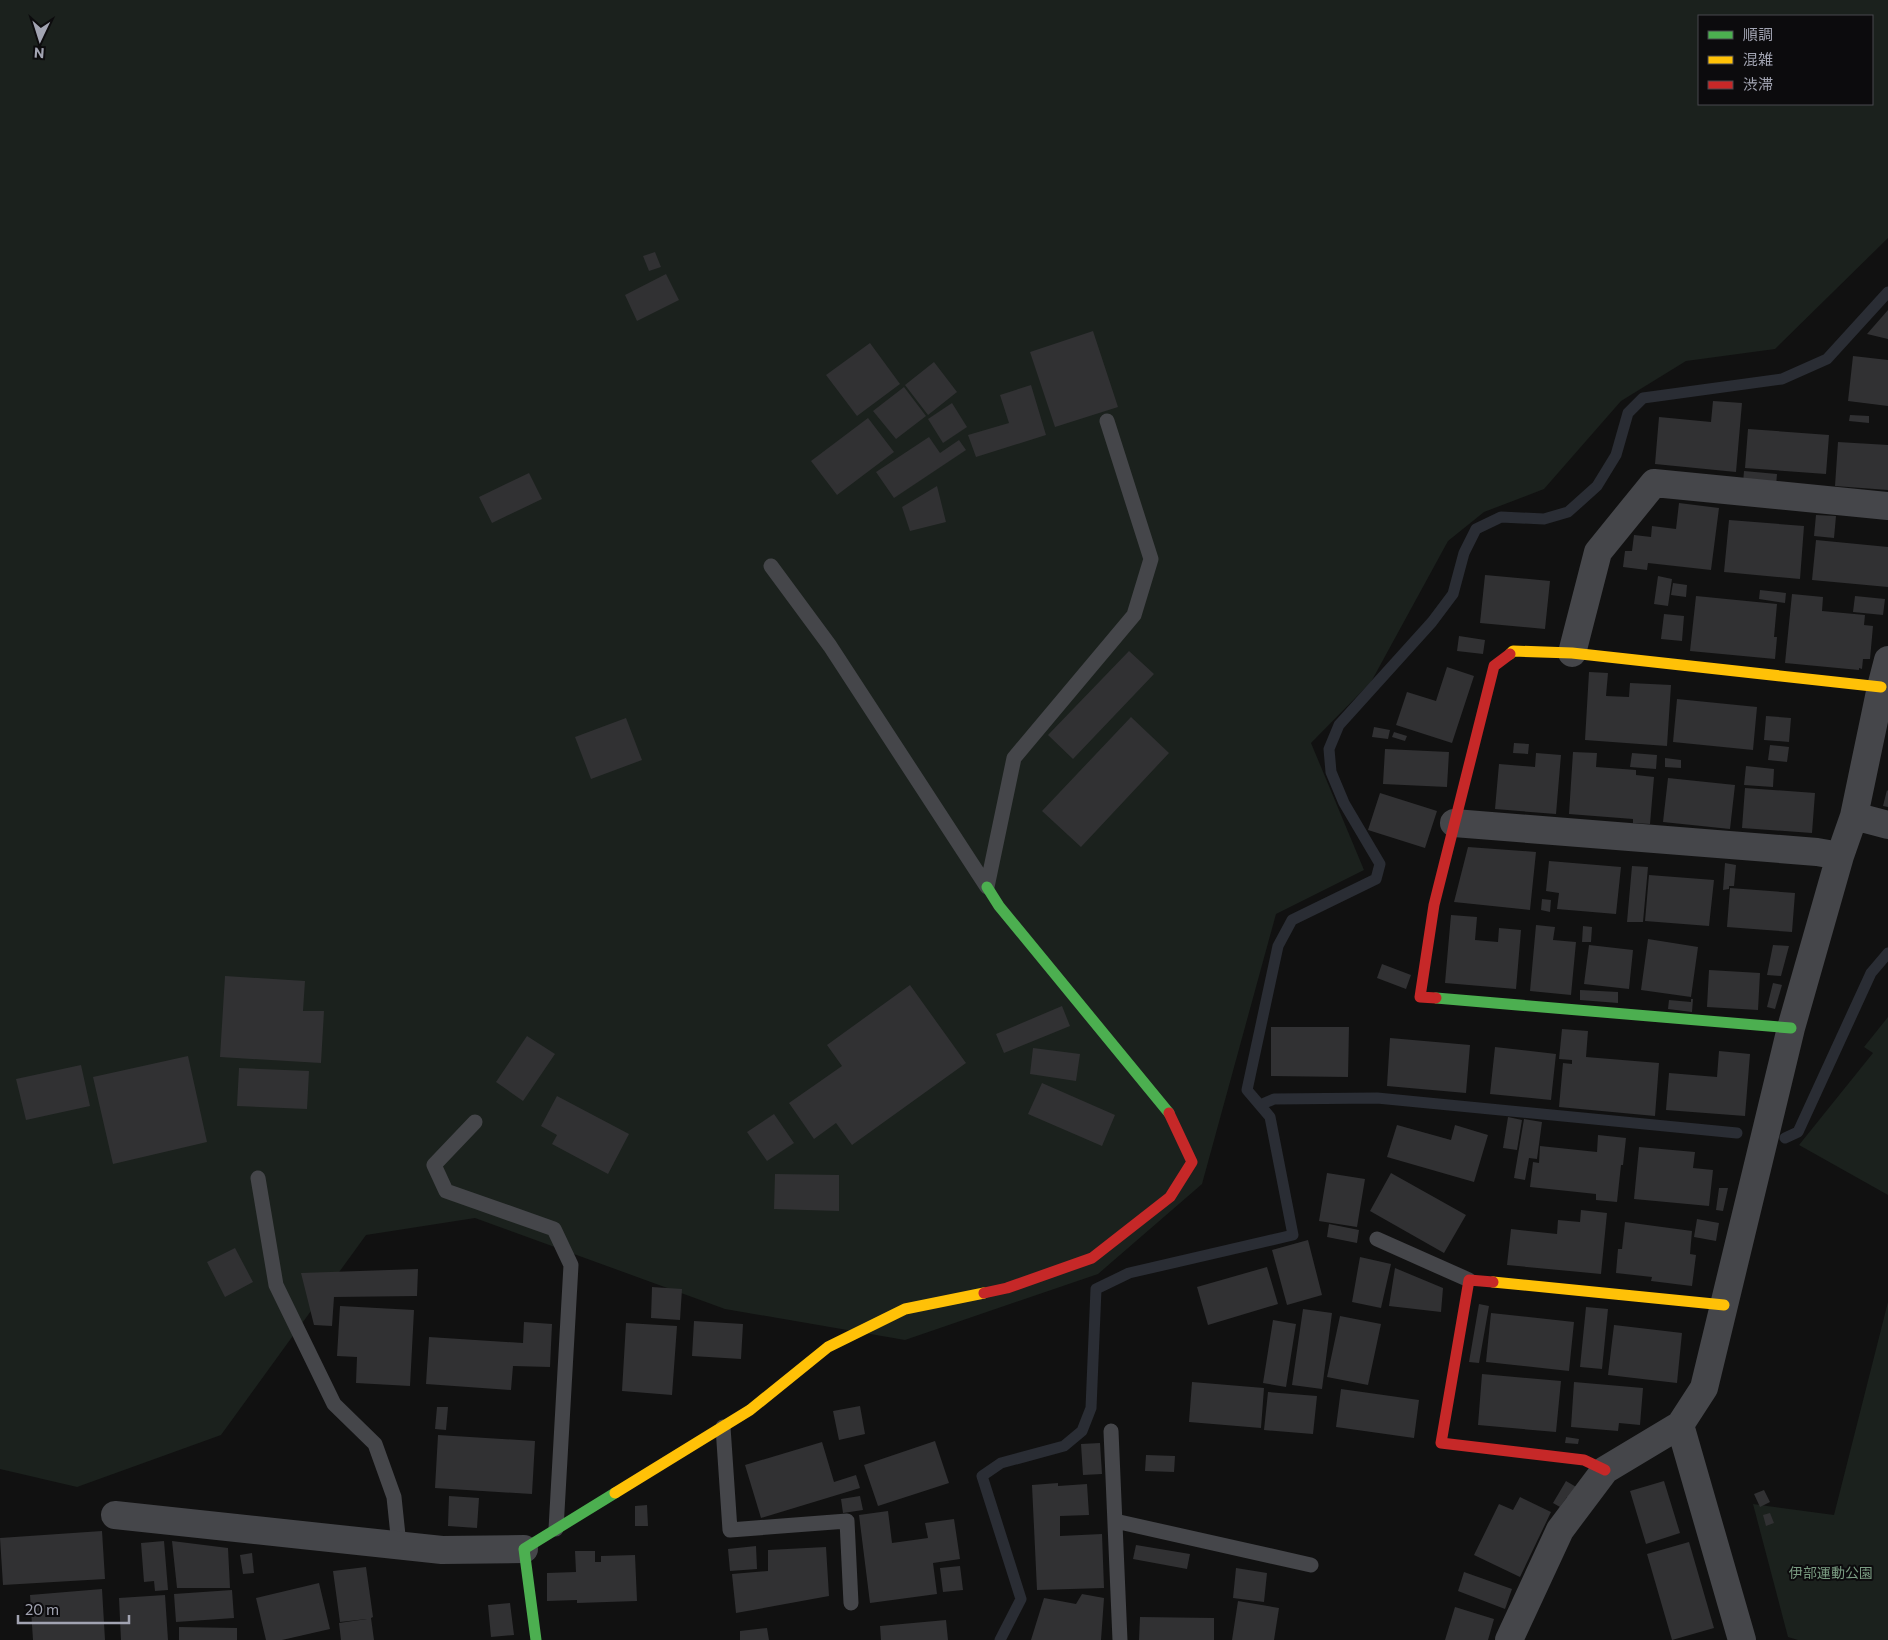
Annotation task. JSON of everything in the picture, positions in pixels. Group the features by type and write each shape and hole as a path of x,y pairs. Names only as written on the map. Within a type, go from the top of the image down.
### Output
{"street":[{"path":"1572,653 1598,552 1654,483 1888,506"},
{"path":"1791,1028 1420,997 1434,905 1494,666 1513,651 1572,653 1881,686"},
{"path":"1509,1640 1560,1530 1605,1470 1680,1425 1704,1388 1791,1028 1840,856 1854,816 1888,660"},
{"path":"1854,816 1888,825"},
{"path":"1454,823 1817,852 1840,856"},
{"path":"115,1515 442,1550 524,1549 750,1410 828,1347 905,1309 1007,1288 1092,1258 1170,1197 1192,1162 1170,1114 999,906 987,887"},
{"path":"1605,1470 1584,1460 1441,1443 1469,1280 1724,1305"},
{"path":"1680,1425 1742,1640"},
{"path":"524,1549 536,1640"}],"lane":[{"path":"987,887 1014,758 1134,614 1151,559 1107,422"},
{"path":"771,566 830,646 987,887"},
{"path":"475,1122 434,1165 446,1191 554,1229 571,1265 556,1529"},
{"path":"258,1178 276,1285 334,1404 375,1444 394,1497 399,1545"},
{"path":"1377,1239 1469,1280"},
{"path":"723,1427 730,1530 847,1521 851,1603"},
{"path":"1111,1431 1120,1640"},
{"path":"1115,1522 1311,1565"}],"green space":[{"path":"0,0 1888,0 1888,238 1775,349 1686,361 1621,401 1544,489 1484,512 1448,541 1371,682 1311,743 1364,870 1276,914 1202,1184 1098,1274 905,1340 725,1309 475,1218 366,1235 221,1435 77,1487 0,1469"},
{"path":"1888,1017 1888,1195 1799,1145 1873,1053 1864,1047"},
{"name":"伊部運動公園","path":"1888,1302 1888,1640 1798,1640 1788,1637 1753,1504 1834,1515"}],"building":[{"path":"655,252 661,267 649,271 643,256"},
{"path":"666,274 679,300 637,321 625,295"},
{"path":"1888,310 1888,339 1867,334"},
{"path":"1093,331 1118,407 1055,427 1030,352"},
{"path":"870,343 900,384 857,416 826,375"},
{"path":"1853,356 1888,360 1888,406 1848,401"},
{"path":"934,362 957,392 928,415 905,385"},
{"path":"1031,385 1046,435 976,457 968,435 1009,423 1000,395"},
{"path":"904,387 926,416 896,439 873,411"},
{"path":"1713,401 1742,403 1736,472 1655,464 1659,417 1711,422"},
{"path":"952,403 967,427 943,443 928,419"},
{"path":"1850,415 1869,416 1869,423 1849,421"},
{"path":"868,418 894,452 837,495 811,461"},
{"path":"1748,429 1829,435 1826,474 1745,468"},
{"path":"929,437 940,453 959,440 966,450 894,498 876,472"},
{"path":"1838,442 1888,445 1888,490 1835,486"},
{"path":"1744,471 1777,474 1776,486 1743,483"},
{"path":"529,473 542,499 492,523 479,497"},
{"path":"937,486 946,522 910,531 902,507"},
{"path":"1679,503 1719,508 1711,570 1648,563 1647,570 1623,567 1625,551 1632,551 1634,535 1651,537 1652,526 1676,529"},
{"path":"1816,515 1836,516 1834,538 1814,536"},
{"path":"1729,520 1804,526 1800,579 1724,572"},
{"path":"1816,540 1888,547 1888,587 1812,580"},
{"path":"1485,575 1550,581 1545,629 1480,623"},
{"path":"1658,576 1672,579 1668,606 1654,604"},
{"path":"1673,583 1687,585 1686,597 1671,595"},
{"path":"1760,590 1786,593 1785,603 1759,599"},
{"path":"1792,594 1823,597 1822,611 1865,615 1864,625 1873,626 1870,659 1863,659 1862,669 1785,663"},
{"path":"1696,596 1777,604 1774,637 1777,637 1775,659 1690,651"},
{"path":"1855,596 1885,599 1883,615 1853,612"},
{"path":"1664,614 1684,616 1682,641 1661,639"},
{"path":"1459,636 1485,640 1483,654 1457,651"},
{"path":"1129,651 1154,674 1073,759 1048,735"},
{"path":"1447,667 1474,676 1452,743 1396,725 1407,692 1436,701"},
{"path":"1589,672 1608,673 1606,696 1629,697 1630,683 1671,685 1667,746 1585,740"},
{"path":"1677,699 1757,707 1753,750 1673,742"},
{"path":"1766,716 1791,718 1789,742 1764,740"},
{"path":"1131,717 1169,753 1081,847 1042,811"},
{"path":"626,718 642,760 591,779 575,737"},
{"path":"1374,727 1390,730 1388,739 1372,737"},
{"path":"1394,732 1407,736 1405,741 1392,737"},
{"path":"1514,743 1529,744 1528,754 1513,753"},
{"path":"1770,745 1789,747 1787,762 1768,760"},
{"path":"1385,749 1449,752 1447,787 1383,784"},
{"path":"1573,752 1597,753 1596,767 1636,770 1636,775 1654,777 1650,824 1633,823 1633,819 1569,814"},
{"path":"1536,753 1561,755 1556,814 1495,809 1499,764 1535,767"},
{"path":"1632,753 1657,755 1656,769 1630,767"},
{"path":"1665,758 1681,760 1681,768 1665,767"},
{"path":"1746,766 1774,769 1773,787 1744,785"},
{"path":"1668,778 1735,785 1730,829 1663,822"},
{"path":"1745,788 1815,793 1812,833 1742,828"},
{"path":"1888,791 1888,807 1883,806"},
{"path":"1380,793 1437,811 1425,848 1368,830"},
{"path":"1468,847 1536,852 1530,910 1454,902"},
{"path":"1549,861 1621,867 1616,914 1557,909 1559,893 1546,891"},
{"path":"1725,863 1736,865 1734,886 1729,886 1729,889 1723,890"},
{"path":"1632,866 1648,867 1643,922 1627,922"},
{"path":"1649,875 1714,880 1709,926 1645,921"},
{"path":"1730,888 1795,893 1792,932 1727,927"},
{"path":"1542,899 1551,900 1550,912 1541,910"},
{"path":"1451,915 1477,917 1475,940 1498,942 1499,928 1521,930 1516,989 1445,983"},
{"path":"1536,925 1555,927 1553,940 1576,942 1571,995 1530,991"},
{"path":"1583,926 1592,927 1591,942 1582,942"},
{"path":"1648,939 1698,947 1691,997 1641,990"},
{"path":"1589,945 1633,950 1629,989 1584,984"},
{"path":"1773,945 1789,946 1781,976 1767,975"},
{"path":"1382,964 1411,975 1406,989 1377,978"},
{"path":"1709,970 1760,973 1758,1010 1707,1007"},
{"path":"225,976 305,981 303,1011 324,1011 321,1063 220,1057"},
{"path":"1773,983 1782,985 1775,1009 1767,1007"},
{"path":"910,985 966,1063 852,1145 836,1123 814,1139 789,1103 842,1066 827,1045"},
{"path":"1580,990 1618,992 1618,1003 1580,1000"},
{"path":"1691,999 1693,999 1692,1012 1668,1009 1669,1000 1691,1002"},
{"path":"1062,1006 1070,1026 1004,1053 996,1034"},
{"path":"1271,1027 1349,1027 1348,1077 1271,1076"},
{"path":"1562,1029 1588,1031 1586,1057 1659,1063 1655,1116 1559,1107 1563,1063 1572,1064 1572,1060 1559,1059"},
{"path":"527,1036 555,1054 523,1101 496,1082"},
{"path":"1390,1038 1470,1045 1466,1093 1387,1086"},
{"path":"1495,1047 1556,1054 1551,1100 1490,1094"},
{"path":"1033,1048 1080,1054 1076,1081 1030,1074"},
{"path":"1719,1051 1750,1054 1745,1116 1666,1110 1669,1073 1717,1077"},
{"path":"188,1056 207,1142 113,1164 93,1077"},
{"path":"81,1065 90,1106 26,1120 16,1079"},
{"path":"239,1068 309,1071 307,1109 237,1106"},
{"path":"1042,1083 1115,1115 1102,1146 1028,1114"},
{"path":"557,1096 629,1134 608,1174 552,1144 557,1135 541,1126"},
{"path":"774,1114 794,1143 767,1161 747,1132"},
{"path":"1508,1117 1522,1120 1517,1150 1503,1148"},
{"path":"1524,1119 1542,1122 1537,1159 1529,1158 1525,1180 1514,1178"},
{"path":"1397,1125 1451,1140 1455,1125 1488,1135 1474,1182 1387,1157"},
{"path":"1598,1135 1626,1138 1617,1202 1596,1200 1596,1194 1530,1187 1533,1162 1539,1163 1540,1146 1597,1152"},
{"path":"1639,1147 1695,1152 1693,1168 1713,1170 1709,1206 1634,1199"},
{"path":"1327,1173 1365,1179 1357,1227 1319,1221"},
{"path":"1391,1173 1466,1215 1444,1253 1370,1211"},
{"path":"775,1174 839,1175 839,1211 774,1209"},
{"path":"1719,1188 1728,1188 1723,1211 1716,1210"},
{"path":"1581,1210 1607,1213 1601,1274 1507,1265 1511,1229 1557,1234 1558,1220 1580,1222"},
{"path":"1697,1219 1719,1223 1716,1241 1694,1237"},
{"path":"1625,1222 1692,1231 1690,1254 1696,1255 1692,1286 1651,1281 1652,1277 1616,1273 1618,1249 1622,1249"},
{"path":"1329,1224 1359,1230 1357,1243 1327,1237"},
{"path":"1308,1240 1322,1295 1287,1305 1272,1250"},
{"path":"235,1248 253,1282 225,1297 207,1262"},
{"path":"1360,1257 1391,1264 1381,1308 1352,1302"},
{"path":"1267,1267 1278,1304 1208,1325 1197,1287"},
{"path":"1395,1268 1443,1288 1441,1312 1389,1306"},
{"path":"418,1269 417,1296 334,1297 332,1326 314,1325 301,1273"},
{"path":"652,1287 682,1289 680,1320 651,1318"},
{"path":"1479,1304 1489,1306 1479,1363 1469,1362"},
{"path":"340,1306 414,1310 410,1386 356,1383 357,1357 337,1356"},
{"path":"1586,1307 1608,1309 1602,1369 1580,1367"},
{"path":"1303,1309 1332,1313 1322,1389 1292,1385"},
{"path":"1491,1313 1574,1322 1569,1371 1486,1362"},
{"path":"1340,1316 1381,1324 1368,1385 1327,1377"},
{"path":"1273,1320 1296,1324 1286,1387 1263,1383"},
{"path":"694,1321 743,1324 741,1359 692,1356"},
{"path":"524,1322 552,1324 550,1367 513,1366 511,1390 426,1384 429,1337 523,1343"},
{"path":"626,1323 677,1326 672,1395 622,1391"},
{"path":"1614,1325 1682,1333 1677,1383 1608,1375"},
{"path":"1482,1374 1561,1381 1556,1432 1478,1425"},
{"path":"1192,1382 1264,1388 1261,1428 1189,1422"},
{"path":"1574,1382 1643,1388 1640,1425 1619,1423 1618,1431 1571,1427"},
{"path":"1341,1389 1419,1400 1414,1438 1336,1427"},
{"path":"1268,1392 1317,1396 1313,1434 1264,1430"},
{"path":"860,1406 865,1434 839,1440 833,1411"},
{"path":"437,1407 448,1407 446,1430 435,1429"},
{"path":"438,1435 535,1441 532,1494 435,1488"},
{"path":"1566,1437 1579,1439 1578,1444 1565,1443"},
{"path":"935,1441 949,1483 878,1506 864,1465"},
{"path":"822,1442 834,1482 856,1475 860,1488 761,1518 745,1465"},
{"path":"1100,1443 1102,1474 1083,1475 1081,1444"},
{"path":"1146,1455 1175,1456 1174,1472 1145,1471"},
{"path":"1566,1481 1578,1488 1571,1500 1567,1497 1560,1507 1553,1503"},
{"path":"1664,1481 1680,1533 1646,1544 1630,1491"},
{"path":"1058,1483 1058,1486 1087,1484 1089,1515 1060,1516 1060,1536 1102,1534 1104,1588 1037,1590 1032,1485"},
{"path":"1764,1490 1770,1502 1760,1507 1754,1494"},
{"path":"449,1496 479,1498 477,1528 448,1526"},
{"path":"860,1496 863,1510 843,1513 841,1499"},
{"path":"1520,1497 1551,1512 1520,1577 1474,1555 1499,1504 1513,1510"},
{"path":"647,1505 648,1526 635,1526 635,1506"},
{"path":"888,1511 892,1543 928,1538 925,1523 954,1519 960,1559 933,1563 937,1594 870,1603 859,1515"},
{"path":"1770,1513 1774,1523 1766,1526 1763,1515"},
{"path":"102,1531 105,1579 3,1585 0,1538"},
{"path":"164,1541 168,1590 155,1591 154,1581 144,1582 141,1543"},
{"path":"172,1541 228,1548 230,1588 177,1588"},
{"path":"1689,1542 1714,1628 1672,1640 1647,1554"},
{"path":"1136,1545 1190,1554 1187,1569 1133,1559"},
{"path":"756,1546 757,1569 730,1571 728,1549"},
{"path":"826,1547 829,1596 736,1613 732,1574 768,1571 768,1550"},
{"path":"575,1551 595,1551 595,1562 601,1562 601,1556 635,1555 637,1601 577,1603 577,1600 547,1601 547,1573 576,1572"},
{"path":"252,1553 254,1573 243,1574 240,1555"},
{"path":"960,1566 963,1590 943,1592 940,1568"},
{"path":"366,1567 373,1617 371,1618 374,1640 341,1640 339,1623 367,1619 340,1622 333,1571"},
{"path":"1236,1568 1267,1573 1264,1602 1233,1598"},
{"path":"1464,1572 1512,1589 1505,1609 1458,1591"},
{"path":"319,1583 330,1629 282,1640 266,1640 256,1598"},
{"path":"102,1589 105,1640 33,1640 30,1595"},
{"path":"232,1590 234,1618 176,1622 174,1594"},
{"path":"1082,1594 1104,1598 1101,1640 1031,1640 1044,1598 1076,1604"},
{"path":"165,1595 168,1640 121,1640 119,1598"},
{"path":"1238,1601 1279,1608 1274,1640 1232,1640"},
{"path":"510,1603 514,1635 491,1637 488,1605"},
{"path":"1455,1607 1494,1619 1488,1640 1445,1640"},
{"path":"1140,1617 1214,1618 1214,1640 1139,1640"},
{"path":"946,1620 948,1640 881,1640 880,1626"},
{"path":"179,1627 237,1628 237,1640 179,1640"},
{"path":"767,1628 769,1640 740,1640 740,1631"}],"waterway":[{"path":"1000,1640 1021,1599 982,1476 1001,1463 1064,1446 1082,1431 1091,1408 1096,1289 1129,1273 1293,1235 1270,1117 1247,1090 1278,946 1292,920 1376,879 1380,864 1344,803 1331,772 1329,749 1339,725 1432,622 1453,594 1464,553 1476,529 1501,517 1544,519 1568,512 1597,486 1616,455 1628,413 1643,398 1782,379 1827,359 1888,292"},
{"path":"1785,1138 1798,1132 1871,973 1888,953"},
{"path":"1260,1105 1274,1099 1377,1098 1737,1133"}],"traffic: fast":[{"path":"987,887 999,906 1169,1113"},
{"path":"1436,998 1791,1028"},
{"path":"536,1640 524,1549 615,1493"}],"traffic: slow":[{"path":"1510,654 1513,651 1572,653 1881,687"},
{"path":"1493,1282 1724,1305"},
{"path":"615,1493 750,1410 828,1347 905,1309 984,1293"}],"traffic: jam":[{"path":"1436,998 1420,997 1434,905 1494,666 1510,654"},
{"path":"984,1293 1007,1288 1092,1258 1170,1197 1192,1162 1169,1113"},
{"path":"1493,1282 1469,1280 1441,1443 1584,1460 1605,1470"}]}
